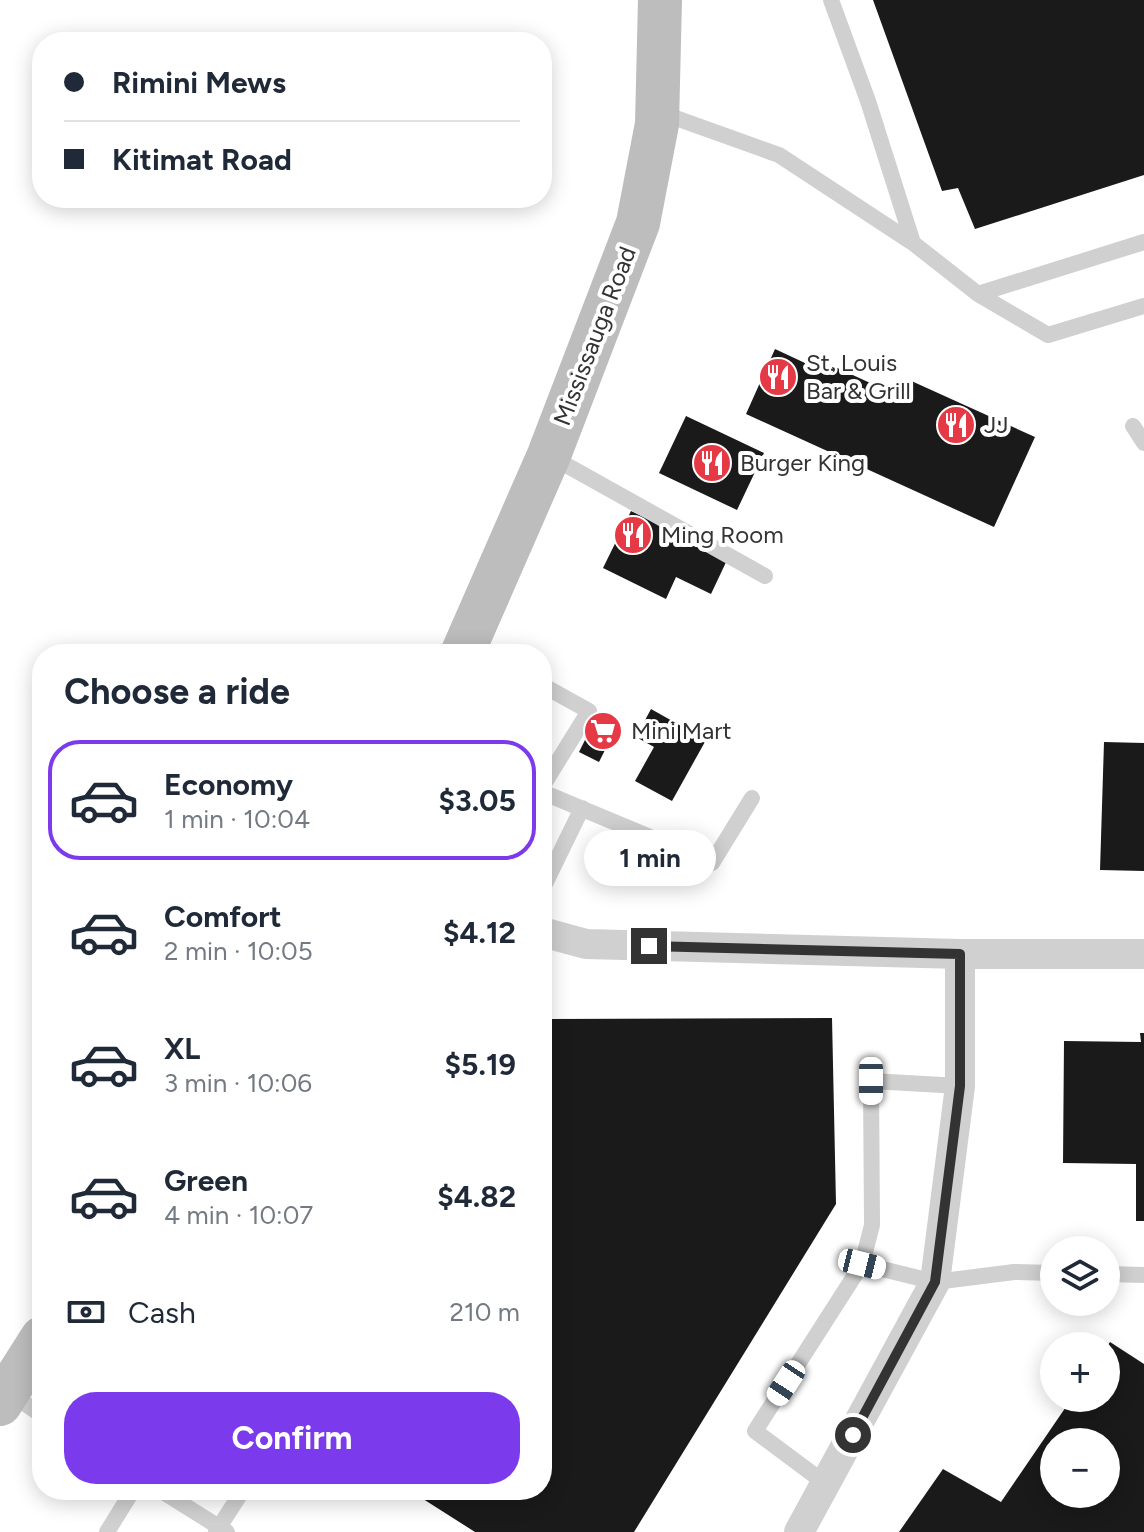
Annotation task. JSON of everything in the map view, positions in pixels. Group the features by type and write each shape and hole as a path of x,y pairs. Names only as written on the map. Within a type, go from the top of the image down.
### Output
{"main road":[{"name":"Mississauga Road","path":"474,644 638,223 657,112 660,0"},
{"path":"17,1404 32,1364"}],"street":[{"path":"552,935 586,944 960,954 1144,954"},
{"path":"799,1532 935,1282 960,1086 960,954"}],"lane":[{"path":"831,0 868,101 913,243"},
{"path":"657,112 779,155 913,243 978,294 1048,335 1144,306"},
{"path":"978,294 1144,242"},
{"path":"1133,426 1144,443"},
{"path":"549,455 765,576"},
{"path":"552,691 589,711 552,772"},
{"path":"552,794 712,863 752,798"},
{"path":"552,870 582,808"},
{"path":"826,1484 755,1431 862,1264 872,1225 871,1081 960,1086"},
{"path":"862,1264 935,1282 1014,1272 1040,1273"},
{"path":"1120,1274 1144,1275"},
{"path":"107,1532 127,1500"},
{"path":"175,1500 221,1530 238,1500"}],"building":[{"path":"873,0 1144,0 1144,175 975,229 958,188 942,191"},
{"path":"775,349 820,370 824,362 899,396 907,379 1035,437 994,527 746,414"},
{"name":"Burger King","path":"686,416 764,453 737,510 659,473"},
{"path":"631,511 728,558 711,594 676,577 666,599 603,568"},
{"path":"651,709 706,740 672,801 635,781 654,747 636,737"},
{"path":"597,716 617,726 599,762 579,752"},
{"path":"1104,742 1144,743 1144,871 1100,870"},
{"path":"832,1018 836,1204 634,1532 475,1532 425,1500 552,1500 552,1019"},
{"path":"1140,1033 1144,1033 1144,1221 1136,1221 1136,1164 1063,1163 1064,1041 1141,1042"},
{"path":"1120,1348 1144,1364 1144,1532 899,1532 943,1469 1001,1502 1040,1445 1040,1508 1120,1508 1120,1428 1052,1428 1062,1412 1120,1412"}],"place":[{"name":"St. Louis Bar & Grill","path":"778,377"},
{"name":"JJ","path":"956,425"},
{"name":"Burger King","path":"712,463"},
{"name":"Ming Room","path":"633,535"},
{"name":"Mini Mart","path":"603,731"}],"route":[{"path":"649,946 960,954 960,1086 935,1282 853,1435"}]}
